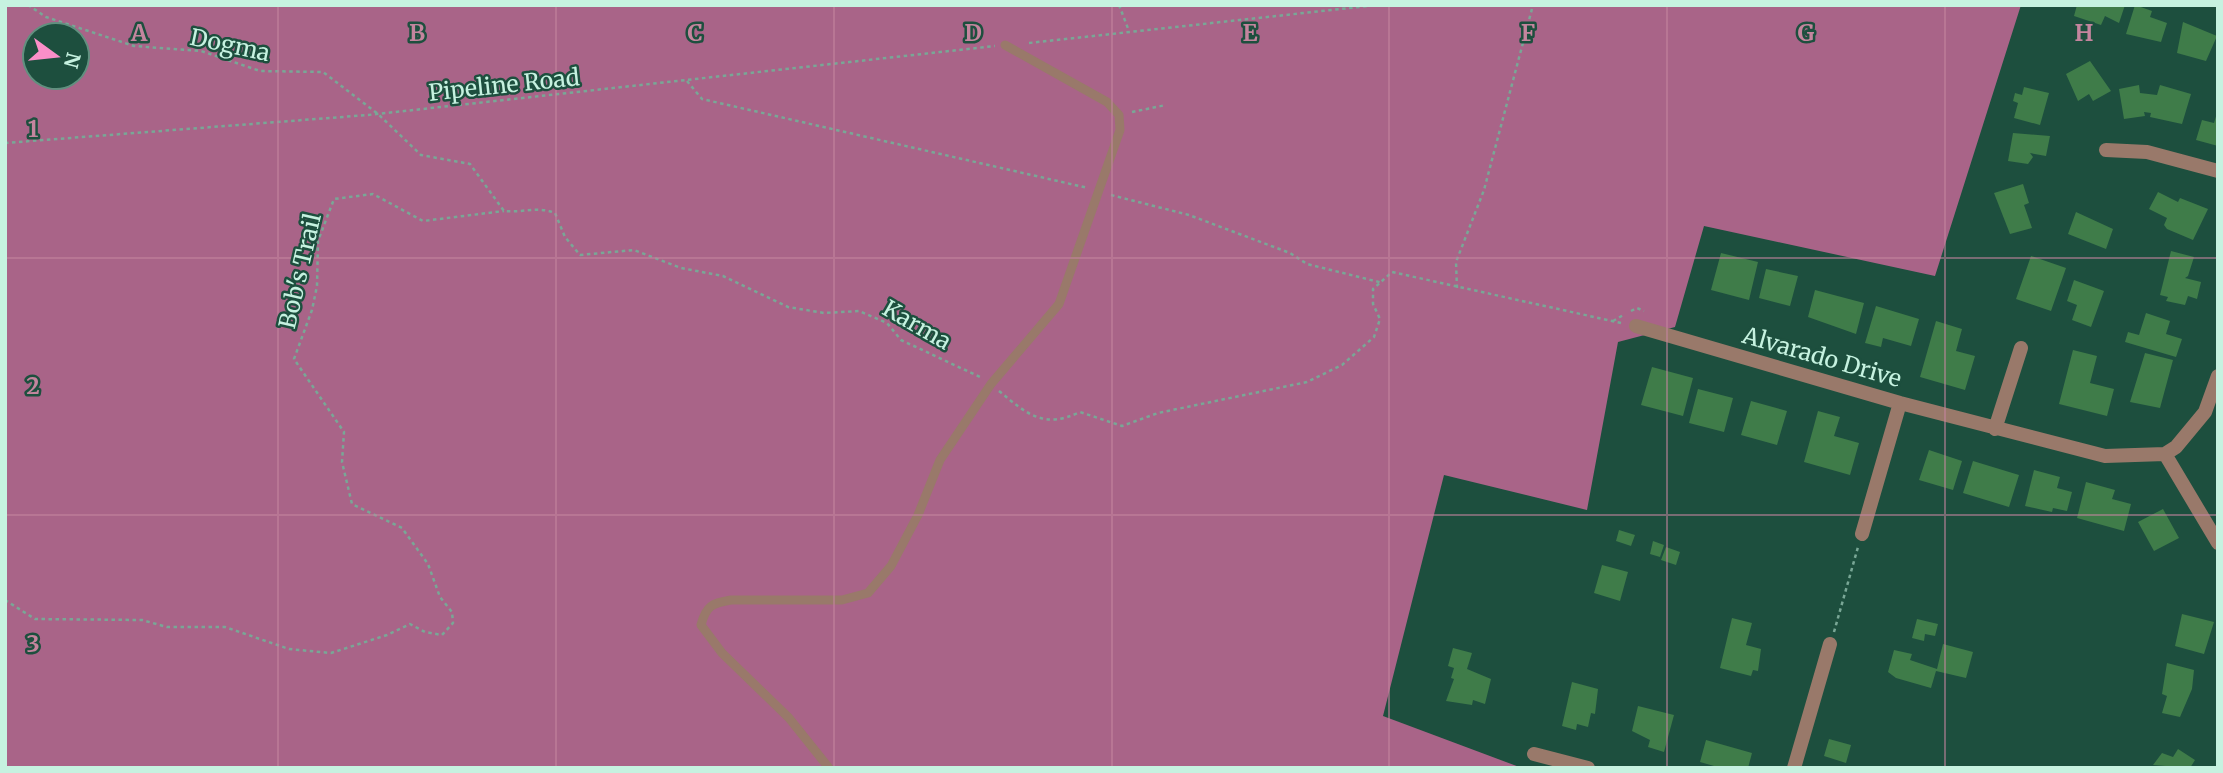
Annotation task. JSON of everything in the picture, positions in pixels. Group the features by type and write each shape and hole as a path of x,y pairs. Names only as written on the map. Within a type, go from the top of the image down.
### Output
{"street":[{"path":"2106,150 2147,152 2218,171"},
{"name":"Alvarado Drive","path":"1636,326 1900,403 2105,456 2165,454"},
{"path":"1995,429 2021,348"},
{"path":"2218,376 2205,412 2193,430 2165,454 2218,543"},
{"path":"1862,534 1900,403"},
{"path":"1794,768 1830,644"},
{"path":"1534,754 1588,768"}],"lane":[{"path":"830,768 789,718 722,653 701,625 705,611 712,603 731,600 842,600 868,593 891,566 918,515 940,460 991,384 1059,304 1120,131 1119,115 1107,102 1005,45"}],"path":[{"name":"Dogma","path":"28,5 46,17 134,46 201,51 260,71 323,72 378,114"},
{"path":"1118,5 1130,32"},
{"name":"Pipeline Road","path":"5,143 378,114 1377,5"},
{"path":"1457,288 1456,262 1483,190 1533,5"},
{"path":"687,80 702,99 823,130 888,140 1048,176 1189,215 1290,253 1307,264 1383,283 1392,272 1636,326"},
{"path":"1119,115 1166,105"},
{"path":"378,114 421,155 470,164 504,211"},
{"name":"Bob's Trail","path":"5,600 35,619 142,620 177,628 204,625 225,627 289,649 317,652 331,653 370,641 410,624 425,632 442,635 453,623 452,612 440,597 428,564 402,528 352,504 342,462 344,432 294,359 312,310 317,286 318,242 334,199 373,194 423,220 504,211"},
{"name":"Karma","path":"504,211 520,213 543,208 555,214 565,237 580,255 634,250 681,268 723,276 788,307 824,313 859,311 887,323 901,340 991,384 1016,405 1039,418 1060,422 1080,412 1122,426 1158,413 1307,382 1342,365 1374,337 1380,319 1373,304 1373,289 1383,283"},
{"path":"1830,644 1862,534"}],"shaded area":[{"path":"5,5 2021,5 1935,276 1704,226 1675,327 1618,342 1587,510 1444,475 1383,716 1522,768 5,768"}],"building":[{"path":"2077,5 2125,5 2119,23 2105,16 2101,25 2074,16"},
{"path":"2135,5 2152,11 2150,17 2167,23 2161,42 2126,34"},
{"path":"2183,22 2217,36 2206,61 2177,53"},
{"path":"2090,61 2111,91 2093,101 2089,94 2078,101 2066,74"},
{"path":"2139,85 2140,93 2157,95 2160,85 2191,94 2182,124 2150,117 2151,113 2144,112 2145,116 2124,119 2119,89"},
{"path":"2024,87 2049,93 2040,125 2014,118 2018,103 2013,101 2015,93 2022,95"},
{"path":"2217,113 2218,146 2196,140 2202,120 2214,123"},
{"path":"2013,133 2050,136 2046,156 2030,153 2033,157 2028,164 2008,161"},
{"path":"2023,184 2029,203 2024,205 2032,228 2010,234 1994,193"},
{"path":"2158,192 2178,202 2180,198 2208,209 2193,240 2167,229 2164,225 2167,218 2149,209"},
{"path":"2076,212 2113,229 2106,249 2068,234"},
{"path":"2171,251 2194,257 2185,278 2201,282 2197,299 2188,296 2185,305 2166,301 2168,297 2160,295"},
{"path":"1721,253 1758,262 1749,300 1711,290"},
{"path":"2031,256 2066,268 2051,311 2016,299"},
{"path":"1766,269 1798,276 1790,306 1759,298"},
{"path":"2074,280 2104,291 2091,327 2072,320 2077,305 2067,301"},
{"path":"1815,290 1864,303 1856,334 1808,317"},
{"path":"1876,306 1919,319 1911,346 1883,338 1881,347 1865,343"},
{"path":"2146,313 2170,321 2166,334 2182,339 2176,357 2125,342 2128,332 2139,335"},
{"path":"1936,321 1962,329 1956,351 1975,356 1965,390 1920,377"},
{"path":"2073,350 2097,356 2090,383 2114,389 2107,416 2059,404"},
{"path":"2145,353 2173,360 2160,408 2130,402"},
{"path":"1652,367 1693,378 1683,416 1641,405"},
{"path":"1698,389 1733,398 1724,432 1689,423"},
{"path":"1751,401 1787,411 1777,445 1741,435"},
{"path":"1818,411 1840,417 1834,436 1859,443 1850,475 1804,462"},
{"path":"1929,450 1962,461 1953,490 1919,480"},
{"path":"1973,461 2019,475 2009,507 1963,493"},
{"path":"2034,470 2060,477 2057,488 2072,492 2067,511 2053,508 2052,512 2025,506"},
{"path":"2086,482 2115,490 2112,499 2131,504 2124,531 2077,518"},
{"path":"2163,509 2179,538 2154,551 2138,522"},
{"path":"1619,530 1635,535 1631,546 1616,541"},
{"path":"1653,541 1664,545 1660,557 1650,554"},
{"path":"1666,547 1680,552 1676,565 1661,560"},
{"path":"1602,565 1628,572 1620,601 1594,593"},
{"path":"2182,614 2214,622 2204,654 2175,646"},
{"path":"1732,618 1752,623 1746,645 1761,649 1758,671 1753,670 1751,676 1720,668"},
{"path":"1917,619 1938,624 1935,636 1925,634 1924,641 1912,638"},
{"path":"1943,644 1973,652 1966,678 1936,671 1931,688 1896,678 1888,672 1894,650 1912,654 1910,660 1937,669"},
{"path":"1453,648 1472,653 1467,669 1491,679 1485,704 1473,700 1472,705 1446,701 1454,679 1451,678 1454,668 1448,666"},
{"path":"2167,663 2194,670 2192,689 2180,717 2162,713 2167,696 2162,694"},
{"path":"1572,682 1598,689 1595,714 1591,713 1588,727 1577,724 1576,730 1562,726"},
{"path":"1638,706 1674,715 1664,752 1648,747 1650,740 1632,731"},
{"path":"1829,739 1851,745 1846,763 1824,756"},
{"path":"1706,740 1752,753 1748,768 1721,768 1700,762"},
{"path":"2178,749 2195,760 2190,768 2153,765 2162,753 2173,757"}]}
